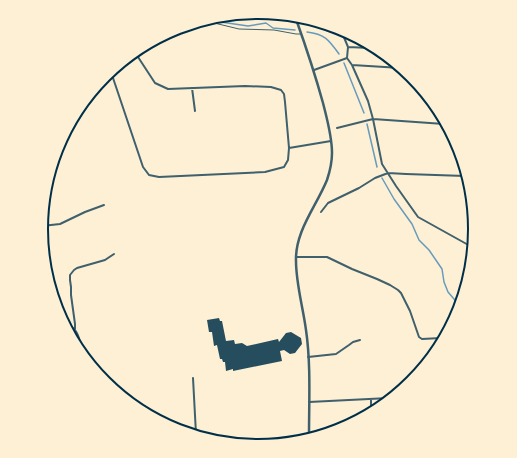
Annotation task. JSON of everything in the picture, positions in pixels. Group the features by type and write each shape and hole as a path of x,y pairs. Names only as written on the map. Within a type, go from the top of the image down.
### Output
{"street":[{"path":"297,23 314,70 332,140 331,167 326,181 305,224 300,237 296,257 297,276 306,330 308,357 309,433"},
{"path":"344,38 348,47 347,58 352,65 368,101 382,164 418,217 468,245"},
{"path":"348,47 365,48"},
{"path":"112,79 143,167 149,175 159,177 264,172 284,167 288,160 289,148 284,94 281,90 271,87 245,86 168,89 155,83 138,57"},
{"path":"314,70 347,58"},
{"path":"352,65 391,68"},
{"path":"192,88 195,111"},
{"path":"337,128 373,119 440,124"},
{"path":"289,148 332,140"},
{"path":"321,212 328,203 359,188 375,178 388,173 461,176"},
{"path":"48,225 60,224 104,205"},
{"path":"74,329 75,324 70,275 77,268 105,260 114,254"},
{"path":"296,257 327,258 390,285 400,292 420,337 438,338"},
{"path":"308,357 319,355 329,356 336,354 353,342 360,340"},
{"path":"193,378 196,429"},
{"path":"309,402 383,398"},
{"path":"371,399 371,406"}],"lane":[{"path":"216,23 239,29 274,30 301,34"}],"building":[{"path":"219,318 220,321 222,321 226,341 234,340 235,344 242,343 247,346 278,339 279,342 286,333 291,332 301,338 302,344 295,353 290,354 284,350 280,351 282,361 233,371 233,369 226,371 225,362 220,359 217,345 214,346 212,332 209,332 207,320"}],"waterway":[{"path":"223,22 248,26 266,23 273,28 295,30"},
{"path":"307,32 318,34 326,38 339,54"},
{"path":"344,63 364,113"},
{"path":"367,124 377,167"},
{"path":"382,178 394,199 412,224 419,240 429,250 442,269 444,282 448,292 456,301"}]}
